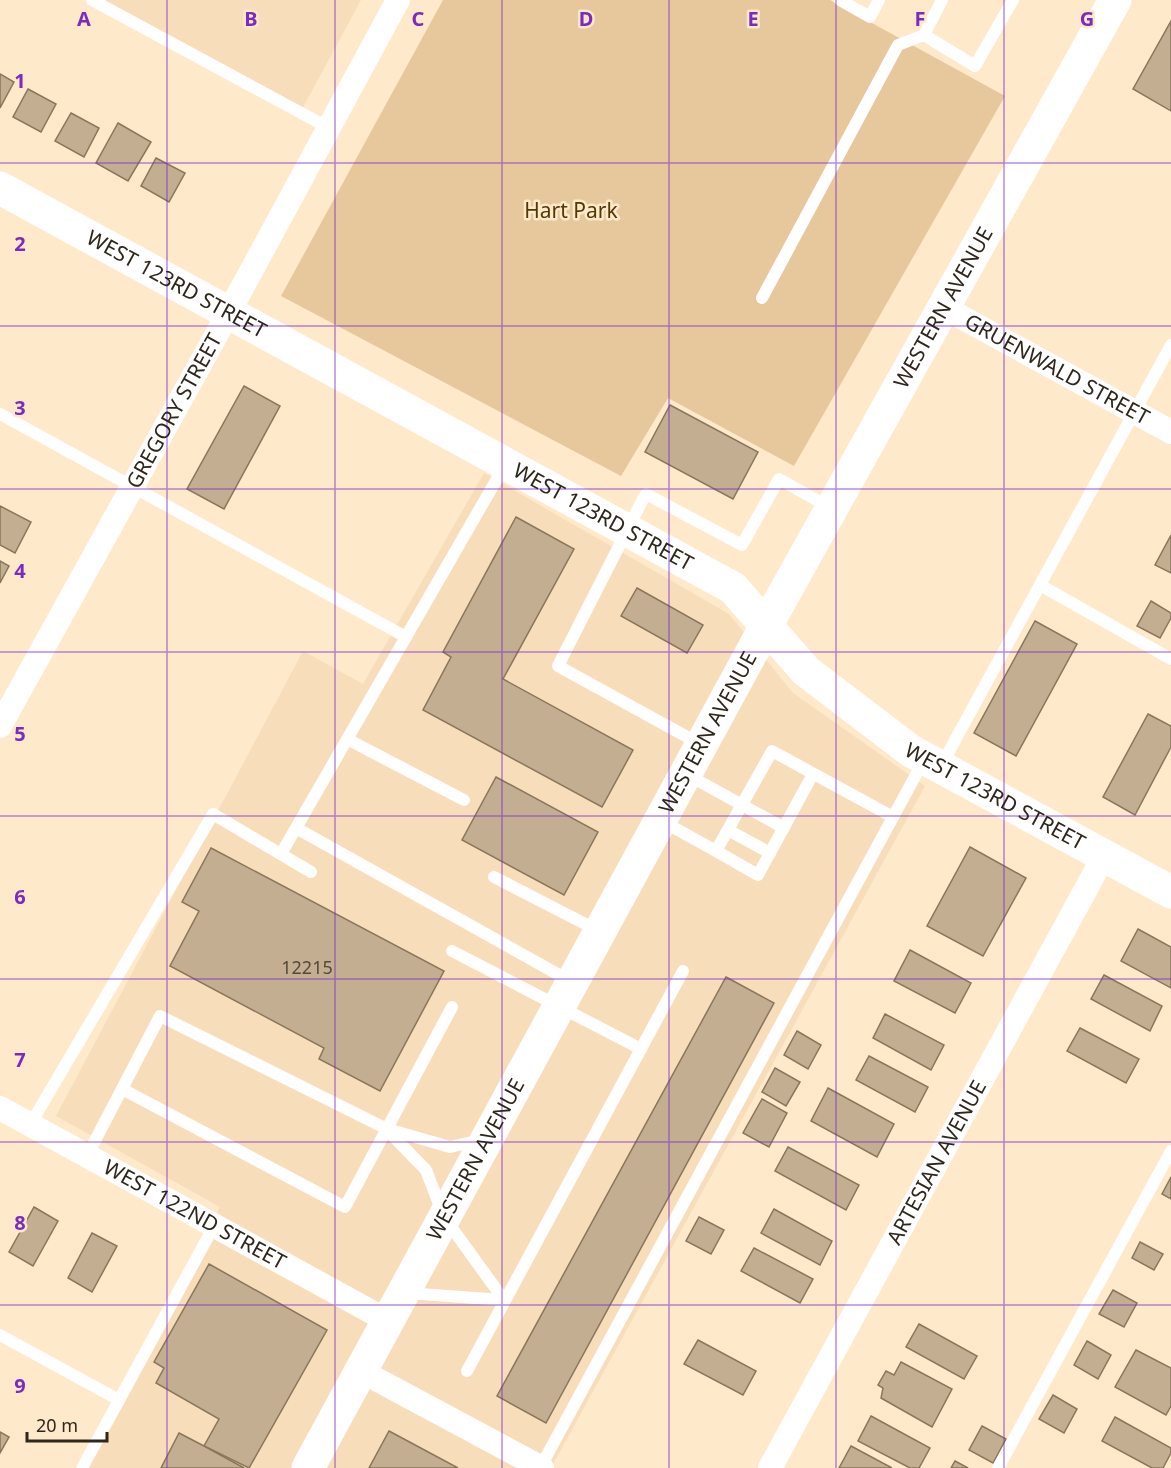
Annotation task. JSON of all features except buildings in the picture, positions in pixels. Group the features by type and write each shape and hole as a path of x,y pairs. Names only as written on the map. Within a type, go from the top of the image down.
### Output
{"main road":[{"name":"WESTERN AVENUE","path":"308,1468 766,626 1115,0"},
{"name":"WEST 123RD STREET","path":"0,188 733,588 806,671 911,751 1171,892"}],"street":[{"name":"GREGORY STREET","path":"0,726 398,0"},
{"name":"GRUENWALD STREET","path":"943,307 1171,432"},
{"name":"ARTESIAN AVENUE","path":"770,1468 1104,856"},
{"name":"WEST 122ND STREET","path":"0,1108 388,1321"},
{"path":"360,1371 541,1468"}],"lane":[{"path":"92,0 329,128"},
{"path":"840,0 870,17 879,0"},
{"path":"762,298 898,45 924,35 942,0"},
{"path":"924,35 975,66 1013,0"},
{"path":"541,1468 893,817 933,763 1040,585 1171,345"},
{"path":"0,414 406,637"},
{"path":"281,854 506,464"},
{"path":"701,745 558,666 626,530 646,494 742,545 779,479 831,508"},
{"path":"1040,585 1171,658"},
{"path":"347,739 464,800"},
{"path":"716,851 772,751 893,817"},
{"path":"685,774 784,828"},
{"path":"660,820 758,875 813,774"},
{"path":"30,1125 213,814 311,872"},
{"path":"296,828 565,995 641,1049"},
{"path":"728,830 770,853"},
{"path":"494,877 600,932"},
{"path":"452,951 565,995"},
{"path":"467,1371 683,971"},
{"path":"122,1089 345,1207 452,1007"},
{"path":"87,1156 160,1016 387,1130 450,1147 488,1138"},
{"path":"387,1130 426,1170 444,1217 504,1300"},
{"path":"998,1468 1171,1151"},
{"path":"82,1468 214,1226"},
{"path":"403,1292 504,1300"},
{"path":"0,1335 119,1400"}],"shaded area":[{"path":"97,0 361,0 300,113"},
{"path":"484,473 729,614 793,693 925,786 551,1468 75,1468 220,1207 56,1116 303,651 363,684"}],"green space":[{"name":"Hart Park","path":"443,0 830,0 1005,96 794,466 668,398 621,476 281,296"}]}
